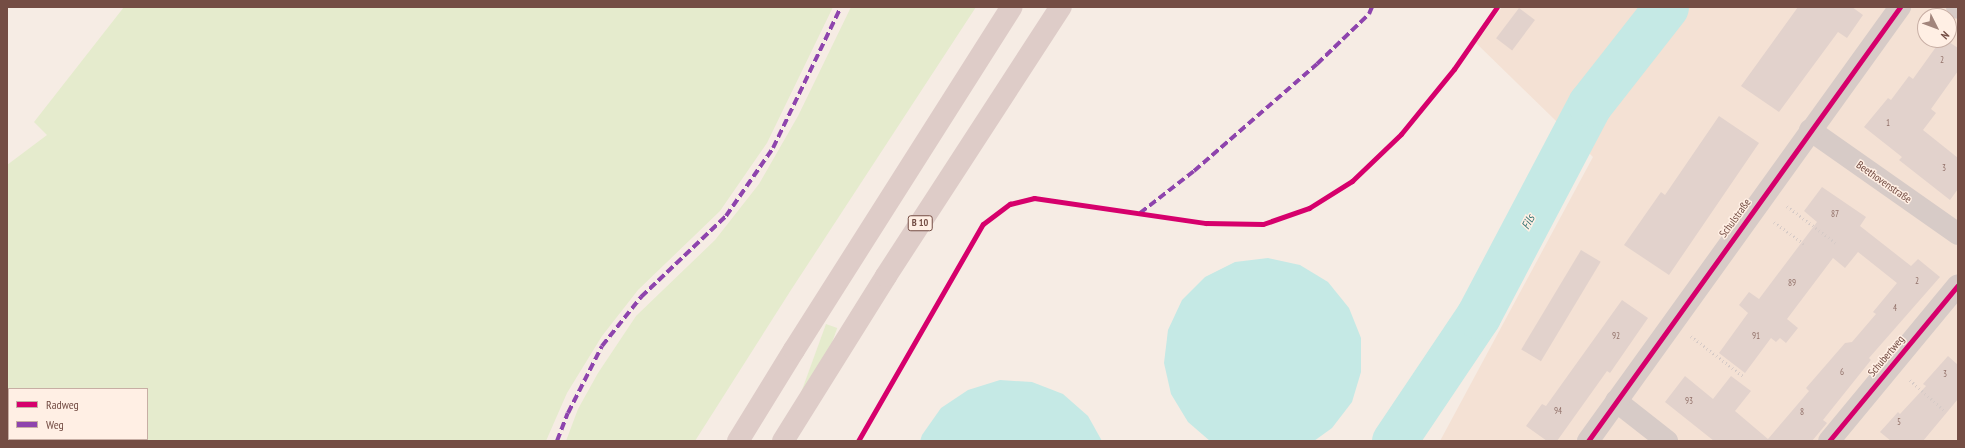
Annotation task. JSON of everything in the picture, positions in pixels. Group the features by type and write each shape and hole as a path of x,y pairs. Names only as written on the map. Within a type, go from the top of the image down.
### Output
{"highway":[{"path":"738,441 798,343 1012,7"},
{"name":"B 10","path":"783,441 886,276 1061,7"}],"street":[{"name":"Schulstraße","path":"1588,441 1810,130 1900,7"},
{"name":"Beethovenstraße","path":"1810,130 1958,234"},
{"name":"Schubertweg","path":"1828,441 1958,285"},
{"path":"1616,401 1667,441"}],"path":[{"path":"1761,199 1836,243"},
{"path":"1761,199 1806,245"},
{"path":"1673,322 1743,376"},
{"path":"1892,364 1945,411"}],"shaded area":[{"path":"1502,7 1958,7 1958,441 1440,441 1593,157 1476,43"}],"green space":[{"path":"124,7 833,7 767,143 720,211 638,290 602,336 567,393 546,441 7,441 7,165 47,135 34,122"},
{"path":"851,7 976,7 791,290 695,441 566,441 578,409 598,373 636,316 715,240 759,184 798,116"},
{"path":"826,324 837,328 796,441 783,441"}],"water":[{"path":"1268,258 1300,265 1328,282 1349,308 1361,338 1361,372 1352,402 1332,428 1314,441 1210,441 1188,422 1171,394 1164,363 1168,330 1182,300 1205,277 1235,262"},
{"path":"1000,380 1032,382 1063,394 1088,416 1102,441 920,441 922,435 941,408 968,390"}],"building":[{"path":"1798,7 1852,7 1863,15 1847,38 1838,32 1779,112 1741,86"},
{"path":"1519,8 1535,20 1512,50 1496,38"},
{"path":"1935,48 1958,48 1958,71 1931,109 1936,113 1923,130 1958,158 1958,189 1950,200 1899,160 1902,157 1864,127 1888,98 1891,100 1909,76 1913,79"},
{"path":"1719,116 1759,143 1669,275 1624,245 1661,192 1665,195"},
{"path":"1822,187 1866,217 1860,226 1911,266 1918,259 1940,277 1869,358 1871,360 1823,420 1827,423 1812,441 1714,441 1665,402 1685,376 1713,399 1731,376 1751,391 1735,411 1768,439 1809,391 1806,388 1845,343 1852,342 1876,314 1873,312 1897,283 1858,252 1845,268 1833,258 1787,319 1798,328 1786,343 1780,338 1776,342 1771,338 1745,373 1719,353 1748,313 1739,305 1749,292 1759,299 1817,222 1804,211"},
{"path":"1581,250 1601,262 1541,361 1521,349"},
{"path":"1622,300 1648,318 1610,373 1607,371 1557,441 1547,441 1526,426 1542,404 1546,406"},
{"path":"1948,356 1958,365 1958,399 1923,441 1891,441 1880,432 1898,412 1900,414 1926,386 1923,384"}],"waterway":[{"name":"Fils","path":"1394,441 1478,316 1590,104 1666,7"}],"marked path":[{"path":"557,441 568,413 602,346 641,297 726,216 773,148 841,7"},
{"path":"1140,213 1194,171 1317,64 1369,14 1372,7"}],"cycle path":[{"path":"858,441 983,224 1010,204 1034,198 1206,223 1263,224 1309,208 1352,181 1401,134 1454,69 1497,7"},
{"path":"1588,441 1900,7"},
{"path":"1829,441 1958,285"}]}
